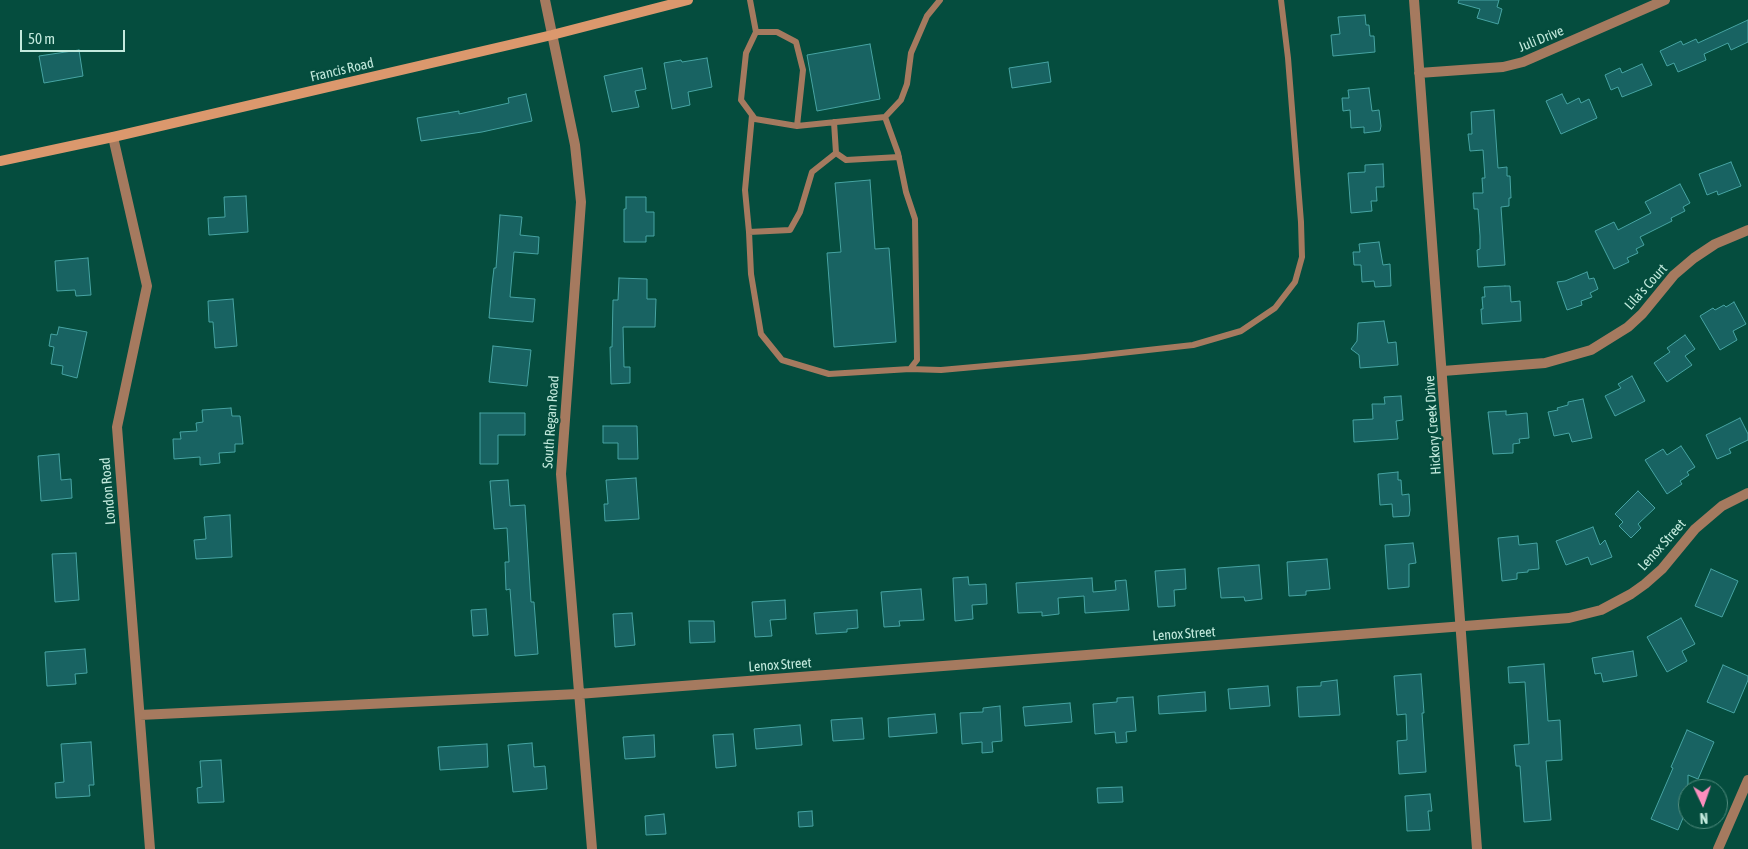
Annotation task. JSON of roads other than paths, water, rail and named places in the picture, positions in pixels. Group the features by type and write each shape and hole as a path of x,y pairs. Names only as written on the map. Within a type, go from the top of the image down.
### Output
{"street":[{"name":"South Regan Road","path":"546,0 575,144 581,202 561,474 592,849"},
{"name":"Francis Road","path":"0,161 113,137 552,35 688,0"},
{"name":"Hickory Creek Drive","path":"1414,0 1477,849"},
{"name":"Juli Drive","path":"1419,73 1503,67 1524,62 1665,0"},
{"name":"London Road","path":"113,137 147,286 117,427 150,849"},
{"name":"Lila's Court","path":"1442,370 1545,363 1591,350 1628,327 1642,314 1674,275 1694,258 1715,244 1748,230"},
{"name":"Lenox Street","path":"140,715 578,694 1569,618 1601,610 1615,604 1645,584 1657,574 1695,529 1736,498 1748,493"},
{"path":"1718,849 1748,780"}],"lane":[{"path":"750,0 756,32 746,53 741,100 755,119 797,126 885,117 901,100 907,84 911,53 927,16 940,0"},
{"path":"752,115 745,190 750,232 751,274 761,334 782,360 829,374 910,369 941,370 1193,345 1241,331 1275,308 1295,282 1302,257 1302,222 1288,58 1281,0"},
{"path":"756,32 776,32 796,42 803,70 797,126"},
{"path":"885,117 899,157 906,192 915,219 917,360 910,369"},
{"path":"834,122 836,153"},
{"path":"836,153 846,160 899,157"},
{"path":"750,232 790,230 800,212 812,172 836,153"}]}
